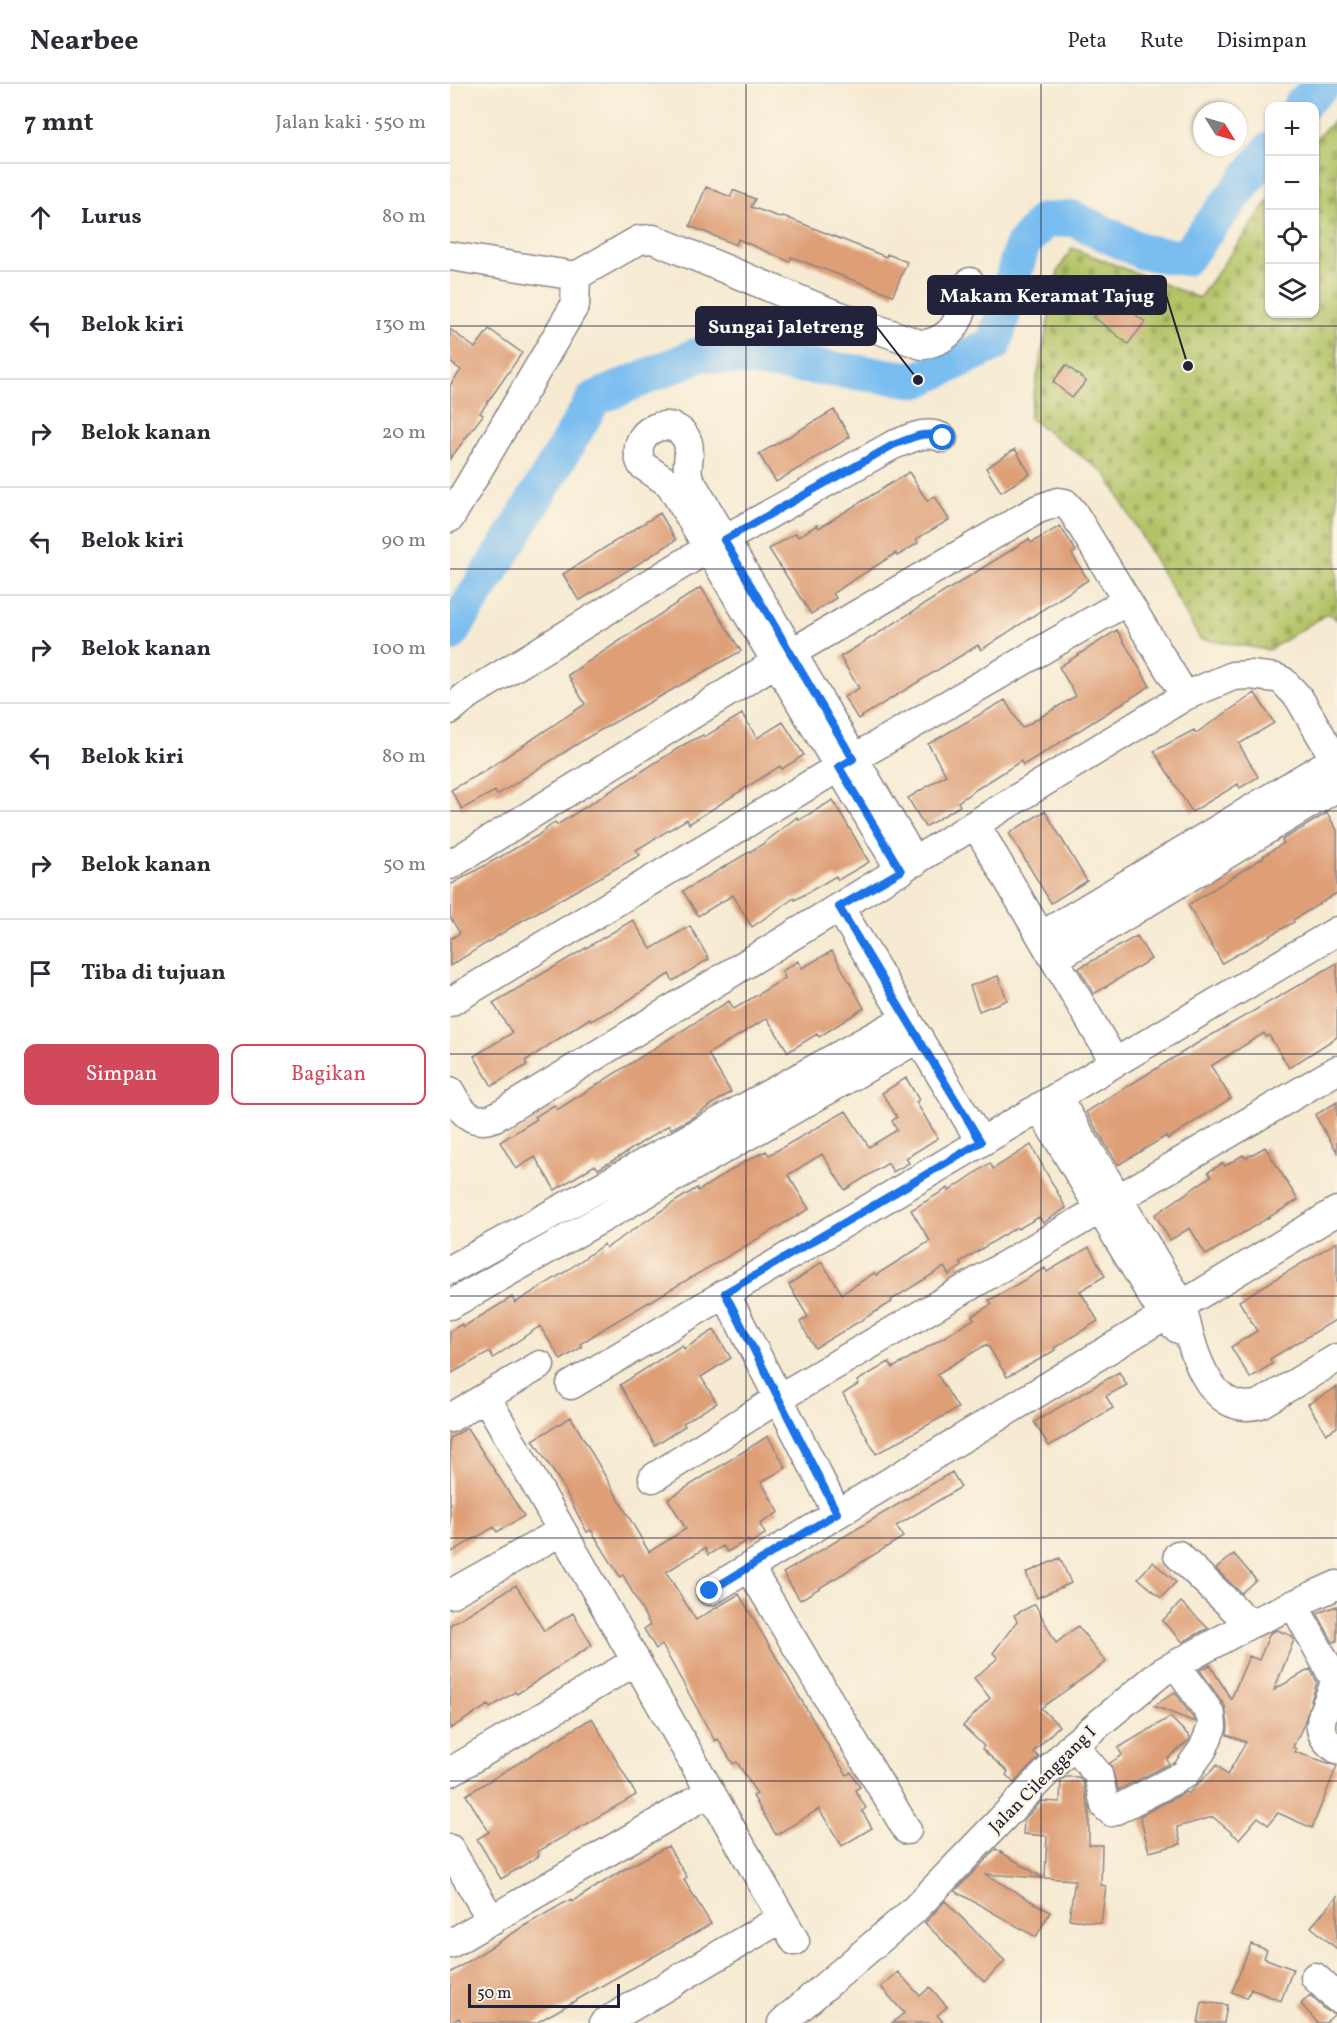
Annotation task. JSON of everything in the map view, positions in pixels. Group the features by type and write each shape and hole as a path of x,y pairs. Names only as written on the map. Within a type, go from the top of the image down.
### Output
{"street":[{"path":"450,256 576,276 639,240 653,239 829,312 922,345 937,342 949,335 957,324 970,282"},
{"path":"450,518 575,305 576,276"},
{"path":"450,710 465,698 716,544 893,445 921,434 934,433 943,438"},
{"path":"450,865 784,657 1038,508 1058,502 1065,503 1073,512 1185,696"},
{"path":"716,544 908,866"},
{"path":"450,1002 846,763 1127,601"},
{"path":"450,1091 460,1110 469,1116 486,1121 495,1117 1185,696 1233,676 1250,675 1283,681 1299,698 1336,769 1047,948"},
{"path":"976,825 1115,1063"},
{"path":"839,907 981,1142"},
{"path":"571,1384 1337,931"},
{"path":"450,1270 913,1028"},
{"path":"450,1305 913,1028"},
{"path":"653,1478 779,1398 1337,1070"},
{"path":"1048,1102 1173,1310 1213,1388 1232,1404 1247,1408 1260,1404 1337,1358"},
{"path":"710,1591 1337,1211"},
{"path":"725,1293 837,1513"},
{"path":"450,1418 540,1365"},
{"path":"486,1397 789,1930 604,2023"},
{"path":"450,1594 562,1531"},
{"path":"1178,1555 1250,1624"},
{"path":"749,1567 907,1830"},
{"name":"Jalan Cilenggang I","path":"782,2023 913,1911 1073,1745 1162,1672 1250,1624 1337,1585"},
{"path":"1294,1605 1335,1680 1320,1718 1325,1738 1337,1749"},
{"path":"450,1772 636,1661"},
{"path":"1073,1745 1098,1774 1105,1806 1112,1812 1185,1774 1203,1749 1212,1727 1211,1715 1176,1664"},
{"path":"450,1944 710,1792"},
{"path":"450,1849 492,1921"},
{"path":"1315,1977 1337,1998"}],"green space":[{"path":"1337,118 1337,620 1328,613 1269,650 1200,639 1106,474 1029,418 1058,271 1072,248 1199,298 1265,206 1265,318 1319,318 1319,135"}],"building":[{"path":"706,187 731,197 733,190 755,199 751,207 782,218 783,216 886,257 887,254 907,262 893,295 791,257 790,262 738,239 736,245 690,226"},
{"path":"1112,296 1145,322 1128,344 1094,317"},
{"path":"450,329 475,348 489,329 522,353 480,413 483,415 450,459 450,385 461,370 450,362"},
{"path":"1066,365 1086,381 1072,398 1053,382"},
{"path":"834,410 850,437 776,482 759,454"},
{"path":"1015,449 1030,474 1001,492 986,468"},
{"path":"909,472 927,501 935,496 949,520 916,539 918,543 897,556 896,553 833,593 836,598 811,614 769,549 796,533 798,537 817,525 819,528"},
{"path":"660,513 676,540 579,601 563,574"},
{"path":"1060,526 1076,551 1072,554 1088,580 981,650 978,645 858,719 844,697 859,688 840,657 1029,539 1031,543"},
{"path":"701,587 741,651 590,736 497,795 495,791 462,809 451,790 483,772 585,704 568,675"},
{"path":"1117,630 1150,686 1023,765 1021,761 958,802 960,806 925,827 908,798 946,775 928,744 1005,700 1022,728 1076,696 1059,667"},
{"path":"1255,693 1274,723 1239,744 1258,777 1240,788 1238,784 1192,812 1154,751 1194,730 1196,733"},
{"path":"742,714 757,738 783,722 804,755 782,769 780,766 689,824 687,819 636,850 640,855 523,920 450,966 450,939 460,933 450,917 450,885 537,836 555,822 557,825 685,744 703,735 704,737"},
{"path":"833,800 869,862 838,880 836,876 795,900 794,898 752,927 733,895 698,916 683,891 763,844 797,817 799,820"},
{"path":"1045,811 1087,881 1051,903 1009,833"},
{"path":"1327,813 1337,830 1337,893 1293,920 1294,922 1222,963 1188,905 1264,857 1284,843 1282,840"},
{"path":"633,920 651,949 690,926 709,959 673,981 669,974 612,1011 591,1021 590,1018 525,1061 527,1065 492,1086 474,1056 512,1033 493,1003"},
{"path":"1137,936 1151,959 1094,994 1079,968"},
{"path":"832,951 864,1008 819,1037 817,1034 788,1052 767,1018 708,1054 731,1092 690,1119 671,1129 669,1125 598,1169 595,1165 555,1190 535,1157 516,1169 500,1142 537,1119 535,1117 554,1105 557,1110 729,1001 734,1009 785,978 782,971 798,961 802,968"},
{"path":"1337,963 1337,1037 1289,1068 1269,1035 1266,1037 1264,1033 1211,1066 1231,1098 1168,1139 1166,1136 1118,1165 1086,1112 1196,1044"},
{"path":"998,976 1007,1000 979,1011 970,986"},
{"path":"906,1078 919,1100 916,1102 938,1138 906,1158 909,1163 893,1172 888,1163 845,1190 822,1154 788,1175 809,1209 608,1326 580,1344 582,1347 561,1360 540,1326 493,1358 490,1352 450,1374 450,1331 462,1324 463,1327 512,1297 515,1303 604,1244 606,1248 676,1201 697,1188 698,1191 744,1162 766,1151 769,1155 846,1111 869,1147 897,1130 892,1121 897,1117 882,1093"},
{"path":"1337,1102 1337,1152 1315,1115"},
{"path":"1031,1145 1066,1208 1043,1223 1039,1217 1018,1229 1017,1227 960,1262 962,1266 949,1275 944,1267 891,1300 892,1302 815,1348 800,1322 808,1317 789,1285 822,1262 842,1294 874,1273 876,1275 930,1241 911,1210 948,1188 949,1191 990,1163 993,1169"},
{"path":"1265,1147 1298,1200 1206,1255 1190,1228 1170,1240 1155,1215 1211,1176 1208,1172 1223,1163 1225,1166 1243,1155 1246,1158"},
{"path":"1337,1242 1337,1319 1270,1359 1272,1364 1250,1378 1231,1347 1257,1331 1239,1301"},
{"path":"1089,1247 1105,1276 1080,1291 1098,1321 1042,1358 1007,1377 987,1344 937,1374 958,1408 876,1454 843,1394 859,1384 857,1381 889,1362 893,1368 974,1319 972,1316 992,1304 989,1300 1045,1268 1047,1272"},
{"path":"714,1330 731,1358 701,1377 717,1403 683,1423 685,1426 655,1445 620,1385 682,1345 684,1349"},
{"path":"1119,1372 1127,1385 1106,1396 1113,1408 1049,1446 1034,1422"},
{"path":"1337,1387 1337,1427 1326,1434 1308,1404"},
{"path":"571,1417 649,1552 686,1529 668,1499 768,1436 786,1468 761,1482 779,1512 760,1524 765,1534 750,1543 748,1540 727,1552 723,1546 708,1555 705,1548 666,1572 696,1620 739,1594 833,1754 847,1775 851,1772 860,1787 855,1790 866,1808 862,1811 872,1828 842,1846 819,1809 776,1835 753,1796 757,1794 737,1762 733,1764 718,1739 715,1741 662,1645 656,1649 644,1629 650,1625 623,1575 620,1577 591,1530 587,1532 562,1485 533,1440"},
{"path":"467,1428 524,1516 497,1532 494,1527 450,1553 450,1438"},
{"path":"952,1472 961,1487 896,1526 903,1537 800,1600 783,1573"},
{"path":"1234,1554 1256,1580 1241,1593 1216,1569"},
{"path":"1060,1558 1071,1583 1037,1598 1026,1573"},
{"path":"1153,1562 1176,1582 1161,1598 1138,1578"},
{"path":"516,1585 544,1631 573,1613 592,1645 517,1694 515,1692 490,1708 488,1705 450,1729 450,1625"},
{"path":"1181,1602 1208,1628 1183,1642 1162,1621"},
{"path":"1035,1604 1056,1643 1078,1626 1106,1662 1041,1708 1059,1726 1033,1752 1039,1757 1014,1783 1006,1775 1008,1772 982,1749 984,1746 963,1726 990,1698 974,1678 998,1658 993,1653 1017,1621 1014,1615"},
{"path":"1337,1606 1337,1641 1333,1642 1317,1613"},
{"path":"1277,1630 1292,1636 1294,1640 1274,1690 1310,1669 1317,1682 1304,1724 1293,1747 1296,1749 1295,1752 1337,1766 1312,1828 1278,1813 1268,1825 1258,1817 1239,1839 1213,1817 1177,1827 1181,1844 1149,1852 1140,1816 1186,1792 1188,1794 1217,1765 1227,1775 1246,1742 1227,1735 1225,1706 1200,1670 1210,1665 1231,1699 1249,1656 1259,1660 1270,1633"},
{"path":"1175,1692 1195,1721 1195,1722 1154,1706"},
{"path":"1170,1717 1190,1737 1188,1741 1167,1759 1169,1764 1118,1790 1110,1763 1122,1755 1118,1748"},
{"path":"592,1718 636,1795 537,1852 539,1856 501,1879 477,1839 489,1832 466,1795"},
{"path":"1065,1777 1079,1777 1083,1782 1089,1811 1089,1845 1102,1845 1101,1885 1106,1886 1101,1923 1069,1919 1075,1880 1045,1878 1047,1836 1023,1834 1024,1819 1042,1801 1060,1802 1061,1781"},
{"path":"668,1846 687,1877 684,1880 711,1924 536,2023 462,2023 459,2018 450,2023 450,1973 524,1926 571,1899 572,1902 621,1871"},
{"path":"996,1849 1043,1878 985,1874 1050,1912 1036,1937 955,1891"},
{"path":"1337,1896 1337,1949 1311,1927"},
{"path":"945,1901 1005,1961 984,1982 925,1923"},
{"path":"1251,1944 1267,1950 1264,1958 1293,1969 1281,2001 1251,1989 1247,1998 1232,1992"},
{"path":"898,1972 920,1996 930,1987 947,2007 937,2015 944,2023 892,2023 904,2013 881,1987"},
{"path":"1310,1995 1326,2010 1335,2014 1325,2023 1318,2023 1301,2004"},
{"path":"1202,2002 1227,2005 1224,2023 1198,2023"}],"waterway":[{"path":"1304,102 1323,84"},
{"path":"450,634 506,547 594,399 703,353 918,380 994,344 1022,246 1043,221 1072,218 1143,252 1185,258 1265,155"}],"place":[{"name":"Makam Keramat Tajug","path":"1188,366"},
{"name":"Sungai Jaletreng","path":"918,380"}],"route":[{"path":"710,1591 837,1513 725,1293 981,1142 839,907 901,871 839,767 853,759 724,540 893,445 921,434 934,433 943,438"}]}
